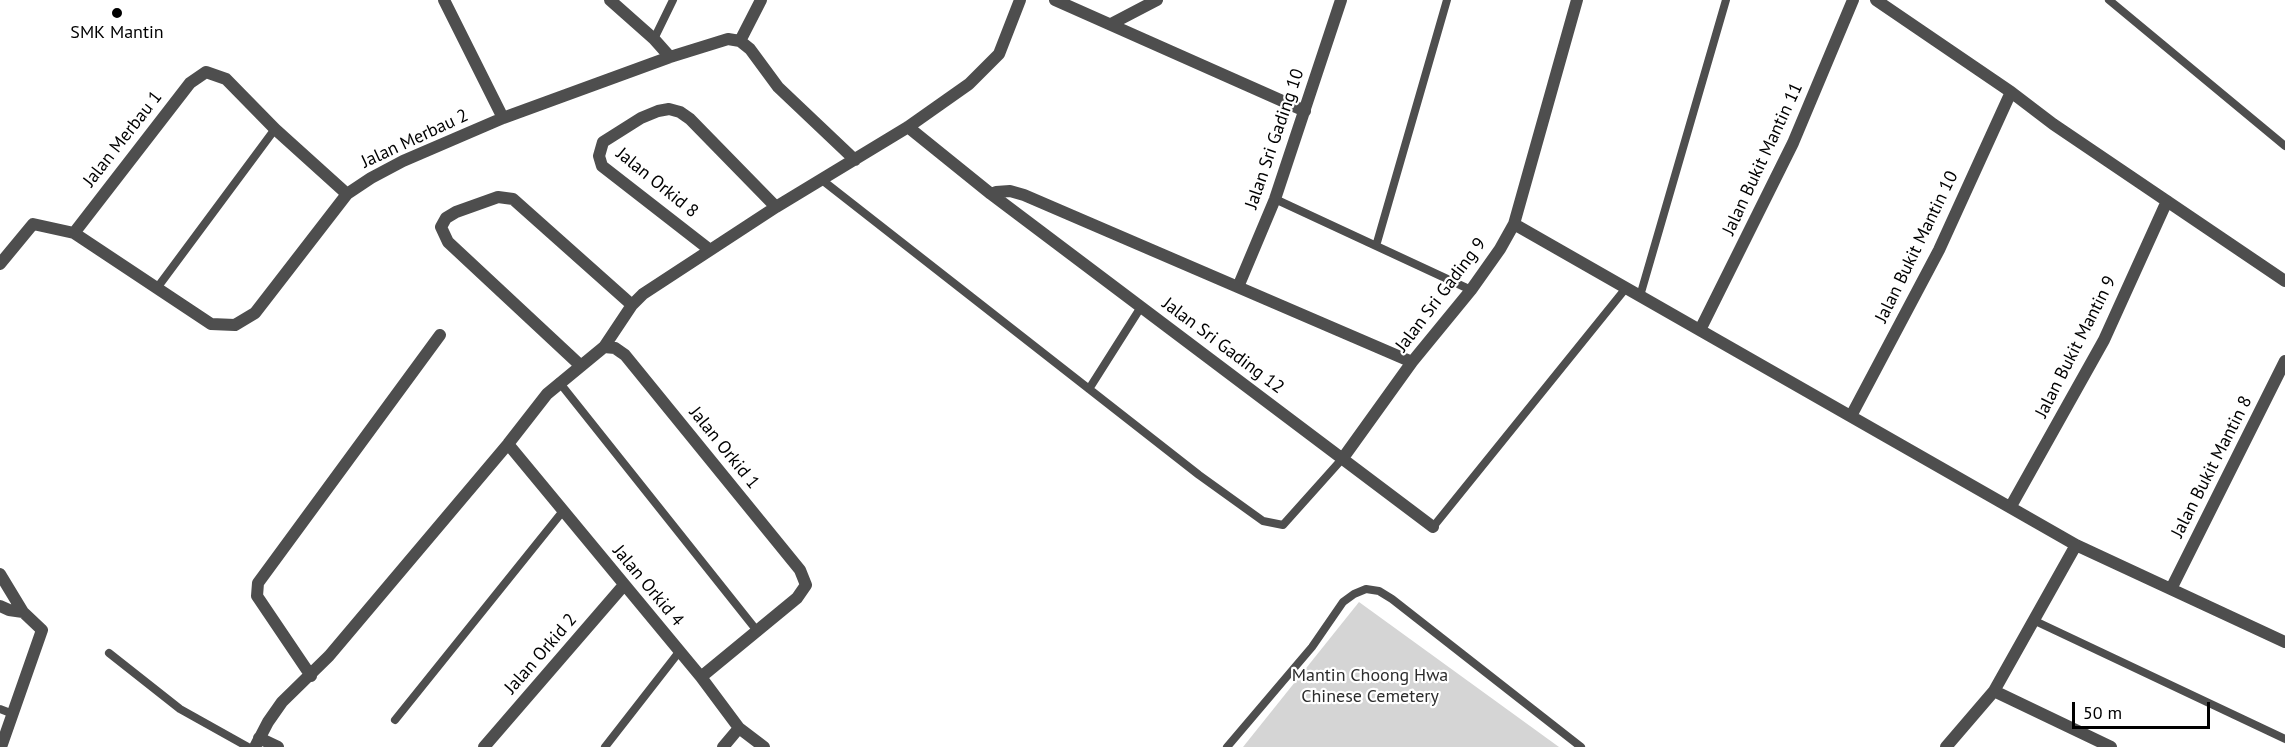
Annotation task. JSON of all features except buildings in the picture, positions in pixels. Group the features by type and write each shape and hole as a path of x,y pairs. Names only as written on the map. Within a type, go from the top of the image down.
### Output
{"street":[{"path":"444,0 503,118"},
{"path":"610,0 654,39 670,57"},
{"path":"761,0 740,42 750,50 778,87 855,160"},
{"path":"278,747 257,743 282,702 311,676 508,444 547,394 604,346 632,304 666,277 908,127 969,84 999,54 1020,0"},
{"path":"1055,0 1305,111"},
{"path":"1111,24 1157,0"},
{"name":"Jalan Sri Gading 10","path":"1238,287 1275,199 1341,0"},
{"name":"Jalan Sri Gading 9","path":"1343,458 1413,362 1471,290 1500,249 1514,224 1577,0"},
{"name":"Jalan Bukit Mantin 11","path":"1700,330 1793,143 1853,0"},
{"path":"1876,0 2011,92 2053,124 2285,281"},
{"name":"Jalan Merbau 2","path":"74,233 211,324 235,325 255,313 347,194 371,178 403,161 503,118 716,42 728,39 740,42"},
{"name":"Jalan Merbau 1","path":"74,233 189,82 206,72 226,79 275,129"},
{"name":"Jalan Bukit Mantin 10","path":"1851,416 1939,250 2011,92"},
{"name":"Jalan Orkid 8","path":"710,250 602,166 599,156 603,142 641,118 658,111 669,109 680,112 690,119 777,207"},
{"name":"Jalan Sri Gading 12","path":"908,127 991,195 1432,526"},
{"path":"275,129 347,194"},
{"path":"991,195 996,192 1010,191 1024,195 1413,362"},
{"path":"581,366 448,242 441,227 446,218 456,212 498,197 513,199 632,304"},
{"name":"Jalan Bukit Mantin 9","path":"2011,506 2104,339 2167,201"},
{"path":"0,264 33,224 74,233"},
{"path":"1514,224 2076,545 2285,642"},
{"path":"311,676 257,596 258,583 440,335"},
{"name":"Jalan Orkid 1","path":"604,346 615,348 626,355 800,570 806,585 797,598 759,632"},
{"name":"Jalan Bukit Mantin 8","path":"2171,589 2285,361"},
{"name":"Jalan Orkid 4","path":"508,444 701,677 739,728 764,747"},
{"path":"1946,747 1994,691 2076,545"},
{"path":"0,574 23,612 42,630 1,747"},
{"name":"Jalan Orkid 2","path":"484,747 624,585"},
{"path":"0,606 19,613 23,612"},
{"path":"701,677 759,632"},
{"path":"1994,691 2111,747"},
{"path":"723,747 739,728"}],"lane":[{"path":"654,39 674,0"},
{"path":"1376,246 1447,0"},
{"path":"1640,296 1726,0"},
{"path":"2109,0 2285,146"},
{"path":"157,288 275,129"},
{"path":"822,180 1199,475 1263,521 1283,525 1343,458"},
{"path":"1275,199 1471,290"},
{"path":"1432,526 1626,288"},
{"path":"1089,389 1141,307"},
{"path":"560,382 759,632"},
{"path":"395,720 563,511"},
{"path":"1227,747 1312,647 1343,602 1366,589 1380,591 1392,599 1581,747"},
{"path":"2033,620 2285,739"},
{"path":"604,747 679,652"},
{"path":"109,653 180,709 248,747"},
{"path":"0,709 13,714"}],"green space":[{"name":"Mantin Choong Hwa Chinese Cemetery","path":"1359,602 1559,747 1243,747"}],"place":[{"name":"SMK Mantin","path":"117,13"}]}
